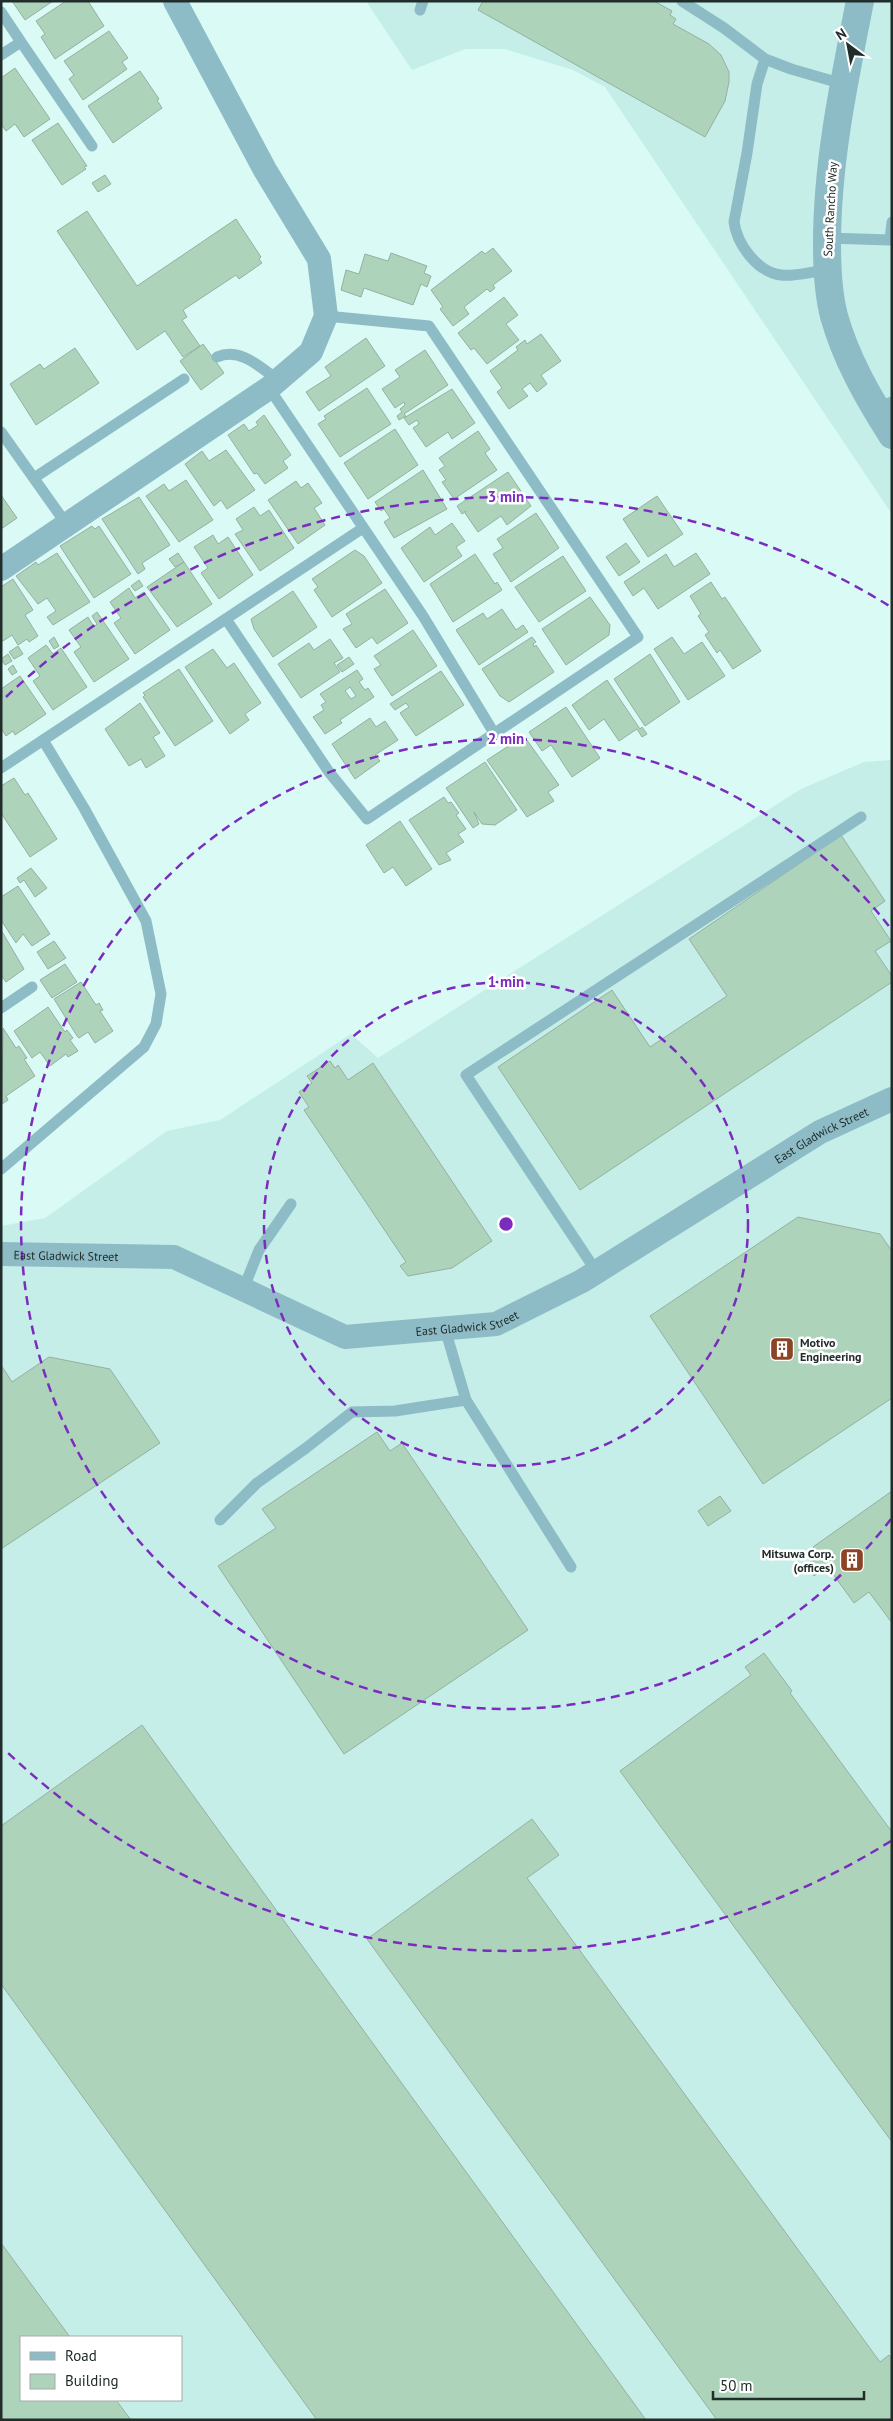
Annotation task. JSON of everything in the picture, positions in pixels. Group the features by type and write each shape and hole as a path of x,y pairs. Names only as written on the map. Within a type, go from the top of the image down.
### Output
{"street":[{"path":"1,569 274,384 311,352 326,316 319,259 265,170 175,1"},
{"name":"South Rancho Way","path":"860,1 834,140 827,238 828,270 834,315 852,366 883,405 892,434"},
{"name":"East Gladwick Street","path":"1,1254 174,1257 345,1337 496,1324 596,1271 820,1132 892,1099"}],"lane":[{"path":"682,1 724,28 765,59 791,69 843,84"},
{"path":"1,12 92,146"},
{"path":"1,55 22,42"},
{"path":"765,59 757,84 734,222 736,234 753,260 766,270 781,275 828,270"},
{"path":"827,238 891,246 892,222"},
{"path":"226,619 330,772 367,819 638,636 429,326 326,316"},
{"path":"216,357 226,353 246,358 274,384 363,528 423,616 494,733"},
{"path":"34,478 184,379"},
{"path":"1,432 67,525"},
{"path":"1,768 363,528"},
{"path":"1,1169 144,1047 156,1024 161,994 146,921 84,808 43,740"},
{"path":"596,1271 466,1075 861,816"},
{"path":"1,1008 32,987"},
{"path":"243,1290 259,1250 291,1204"},
{"path":"445,1329 466,1400 571,1566"},
{"path":"220,1520 257,1482 306,1448 352,1412 395,1411 466,1400"}],"shaded area":[{"path":"366,1 892,1 892,514 605,87 573,70 505,49 465,49 412,70"},
{"path":"892,760 892,2420 1,2420 1,1226 45,1218 167,1131 220,1120 351,1034 378,1058 801,789 864,762"}],"building":[{"path":"12,1 53,1 25,20"},
{"path":"66,1 88,1 104,26 55,59 41,37 45,34 36,21"},
{"path":"483,1 654,1 672,11 670,15 676,19 673,24 709,44 721,55 729,72 725,101 705,137 478,10"},
{"path":"109,31 128,58 122,62 127,69 83,100 69,79 74,75 64,61"},
{"path":"15,68 50,119 24,137 15,124 6,131 1,124 1,78"},
{"path":"140,71 159,99 157,100 162,108 113,143 88,106"},
{"path":"58,123 87,166 84,167 86,169 62,185 32,140"},
{"path":"105,175 111,184 98,192 92,183"},
{"path":"87,211 137,286 236,219 261,257 259,259 262,263 239,279 236,275 183,310 187,317 182,320 200,346 183,357 165,331 137,350 57,231"},
{"path":"493,248 512,271 493,285 495,288 490,292 487,289 464,307 469,314 453,326 440,309 443,307 431,290 482,251 485,254"},
{"path":"391,253 427,266 424,273 431,276 427,287 421,284 413,305 364,288 361,297 341,290 346,270 359,274 365,254 388,261"},
{"path":"504,297 518,315 506,324 519,340 487,364 474,348 471,350 458,333"},
{"path":"541,334 561,361 541,375 547,384 537,392 530,383 522,389 528,396 509,409 497,392 502,388 490,371 518,350 516,347 525,340 527,344"},
{"path":"366,338 385,366 319,411 306,392 331,376 325,367"},
{"path":"203,344 224,373 201,390 180,361"},
{"path":"75,348 99,383 36,425 10,384 40,364 44,369"},
{"path":"425,350 448,385 404,414 406,416 399,420 397,416 402,412 400,409 405,405 404,402 395,408 382,389 400,377 395,370"},
{"path":"367,388 391,424 340,457 318,424 326,419 324,416"},
{"path":"452,389 475,423 452,439 448,432 426,447 413,428 419,424 417,420 409,425 404,418"},
{"path":"264,415 291,455 283,461 288,468 265,484 257,473 254,474 228,435 244,424 249,431 258,425 256,422"},
{"path":"395,429 418,465 368,499 344,463"},
{"path":"478,431 490,449 485,453 497,470 454,499 442,482 446,480 439,470 445,466 439,458"},
{"path":"226,450 255,490 227,509 221,500 214,506 185,464 202,451 209,461"},
{"path":"423,470 447,509 394,538 384,522 390,518 384,509 381,511 375,502"},
{"path":"508,472 531,506 507,525 501,516 478,532 465,513 466,511 462,514 457,506"},
{"path":"186,480 213,520 179,542 146,496 164,484 169,491"},
{"path":"296,481 301,488 308,483 322,503 314,508 325,525 298,544 268,500"},
{"path":"1,495 17,518 1,529"},
{"path":"657,496 683,534 648,557 623,519"},
{"path":"139,497 170,545 142,563 145,569 138,574 102,519"},
{"path":"254,507 260,516 269,510 294,548 260,571 235,534 243,530 236,519"},
{"path":"536,513 559,548 511,582 493,554 503,548 497,539"},
{"path":"452,523 465,541 456,547 462,556 424,582 401,548 430,527 435,535"},
{"path":"92,526 95,529 99,526 131,574 94,598 60,546"},
{"path":"213,535 218,544 228,537 253,575 219,599 201,573 208,568 194,547"},
{"path":"626,543 640,562 619,576 606,557"},
{"path":"355,550 364,556 382,583 332,617 314,590 318,587 312,579"},
{"path":"57,553 90,602 53,625 47,617 56,611 47,598 38,604 16,576 36,562 38,565"},
{"path":"178,553 184,562 175,567 169,559"},
{"path":"696,553 710,574 658,609 644,588 633,596 624,582 666,554 674,567"},
{"path":"475,554 495,584 497,582 502,590 453,622 430,584"},
{"path":"563,556 586,591 539,622 515,587"},
{"path":"184,562 212,604 177,627 147,587"},
{"path":"13,579 33,610 25,615 38,636 29,642 27,639 18,645 12,635 3,641 1,639 1,587"},
{"path":"139,580 143,586 135,591 131,586"},
{"path":"711,582 722,599 725,597 761,651 733,669 720,650 717,653 705,635 709,632 698,616 701,614 690,596"},
{"path":"129,588 135,598 144,592 170,630 135,654 114,623 121,618 110,602"},
{"path":"385,589 408,623 377,644 372,637 356,648 343,629 352,624 346,614"},
{"path":"293,591 317,627 273,657 254,629 251,619"},
{"path":"590,597 610,625 609,635 566,665 542,629"},
{"path":"502,609 516,630 523,625 528,632 479,665 456,630 483,613 487,619"},
{"path":"97,612 129,659 94,682 74,652 81,647 69,630 88,617 94,627 97,624 92,616"},
{"path":"413,630 437,666 392,696 374,669 381,665 374,656"},
{"path":"54,637 59,646 54,649 49,641"},
{"path":"532,637 536,642 533,644 534,647 536,645 554,672 509,702 500,696 482,669"},
{"path":"672,637 684,654 702,642 725,676 688,700 654,649"},
{"path":"330,639 343,658 334,663 340,672 301,698 278,664 309,643 314,650"},
{"path":"46,645 53,654 61,648 87,687 53,710 33,681 40,676 28,658"},
{"path":"18,646 23,654 14,659 9,652"},
{"path":"213,649 227,668 234,663 261,703 245,714 249,720 230,734 185,667"},
{"path":"8,654 12,661 5,665 1,659"},
{"path":"650,654 680,702 645,726 614,679"},
{"path":"349,657 354,664 342,672 337,665"},
{"path":"13,665 17,672 12,675 8,669"},
{"path":"179,669 213,721 175,746 143,697 145,695 143,693"},
{"path":"357,670 363,679 359,682 365,690 368,688 374,697 340,720 342,723 325,734 313,717 324,710 321,705 326,702 320,694","holes":["350,687 356,696 351,699 345,691"]},
{"path":"441,671 464,705 416,736 400,713 409,707 406,703 395,710 390,704"},
{"path":"20,676 46,714 15,735 13,731 6,736 1,728 1,689"},
{"path":"607,680 640,729 642,727 647,734 642,737 637,729 619,741 604,719 589,730 572,705"},
{"path":"140,703 160,733 153,737 165,756 146,768 141,759 129,766 105,729"},
{"path":"566,707 600,758 572,777 551,745 542,751 529,732"},
{"path":"370,718 376,727 385,721 398,740 375,755 380,761 355,779 332,744"},
{"path":"524,736 559,785 548,792 554,801 527,817 487,760"},
{"path":"485,762 517,810 495,825 482,824 474,812 479,824 473,828 446,788"},
{"path":"14,778 25,795 28,793 57,839 30,857 1,813 1,786"},
{"path":"444,797 448,803 451,802 459,813 456,815 466,829 458,834 464,842 446,853 451,860 439,865 409,820"},
{"path":"400,821 432,869 406,886 393,867 384,873 366,845"},
{"path":"841,835 885,901 871,911 891,941 875,951 892,976 892,982 580,1190 498,1067 612,990 650,1047 727,996 689,939"},
{"path":"31,868 47,888 35,897 24,880 20,883 17,878"},
{"path":"18,886 50,934 32,946 23,934 16,943 1,920 1,897"},
{"path":"1,930 24,969 6,982 1,975"},
{"path":"54,941 66,958 48,969 37,952"},
{"path":"65,964 77,982 52,998 40,980"},
{"path":"81,982 96,1005 99,1003 103,1010 100,1011 113,1031 95,1043 88,1032 79,1038 77,1036 54,999"},
{"path":"48,1007 65,1032 67,1030 73,1038 70,1040 78,1051 68,1057 66,1054 50,1066 40,1052 32,1058 14,1031"},
{"path":"3,1028 16,1048 19,1046 27,1058 24,1059 35,1076 6,1096 8,1100 2,1104"},
{"path":"330,1061 335,1068 338,1065 348,1080 373,1063 492,1241 452,1268 408,1276 400,1266 406,1262 304,1110 309,1107 299,1092 312,1083 307,1076"},
{"name":"Motivo Engineering","path":"798,1217 880,1234 892,1251 892,1398 763,1484 650,1316"},
{"path":"49,1357 110,1369 160,1443 1,1549 1,1365 12,1382"},
{"path":"377,1432 390,1451 402,1443 528,1630 344,1754 218,1566 276,1528 262,1509"},
{"name":"Mitsuwa Corp. (offices)","path":"892,1491 892,1623 869,1592 854,1603 827,1566 814,1576 806,1565 819,1555 813,1547"},
{"path":"720,1496 731,1511 708,1526 698,1511"},
{"path":"764,1653 792,1691 790,1693 892,1832 892,2142 620,1771 751,1675 745,1667"},
{"path":"142,1725 646,2420 317,2420 1,1984 1,1826"},
{"path":"532,1819 559,1855 527,1878 880,2362 889,2355 892,2359 892,2420 717,2420 367,1939"},
{"path":"1,2243 69,2336 20,2336 20,2401 117,2401 131,2420 1,2420"}],"place":[{"name":"Motivo Engineering","path":"782,1349"},
{"name":"Mitsuwa Corp. (offices)","path":"852,1560"}]}
